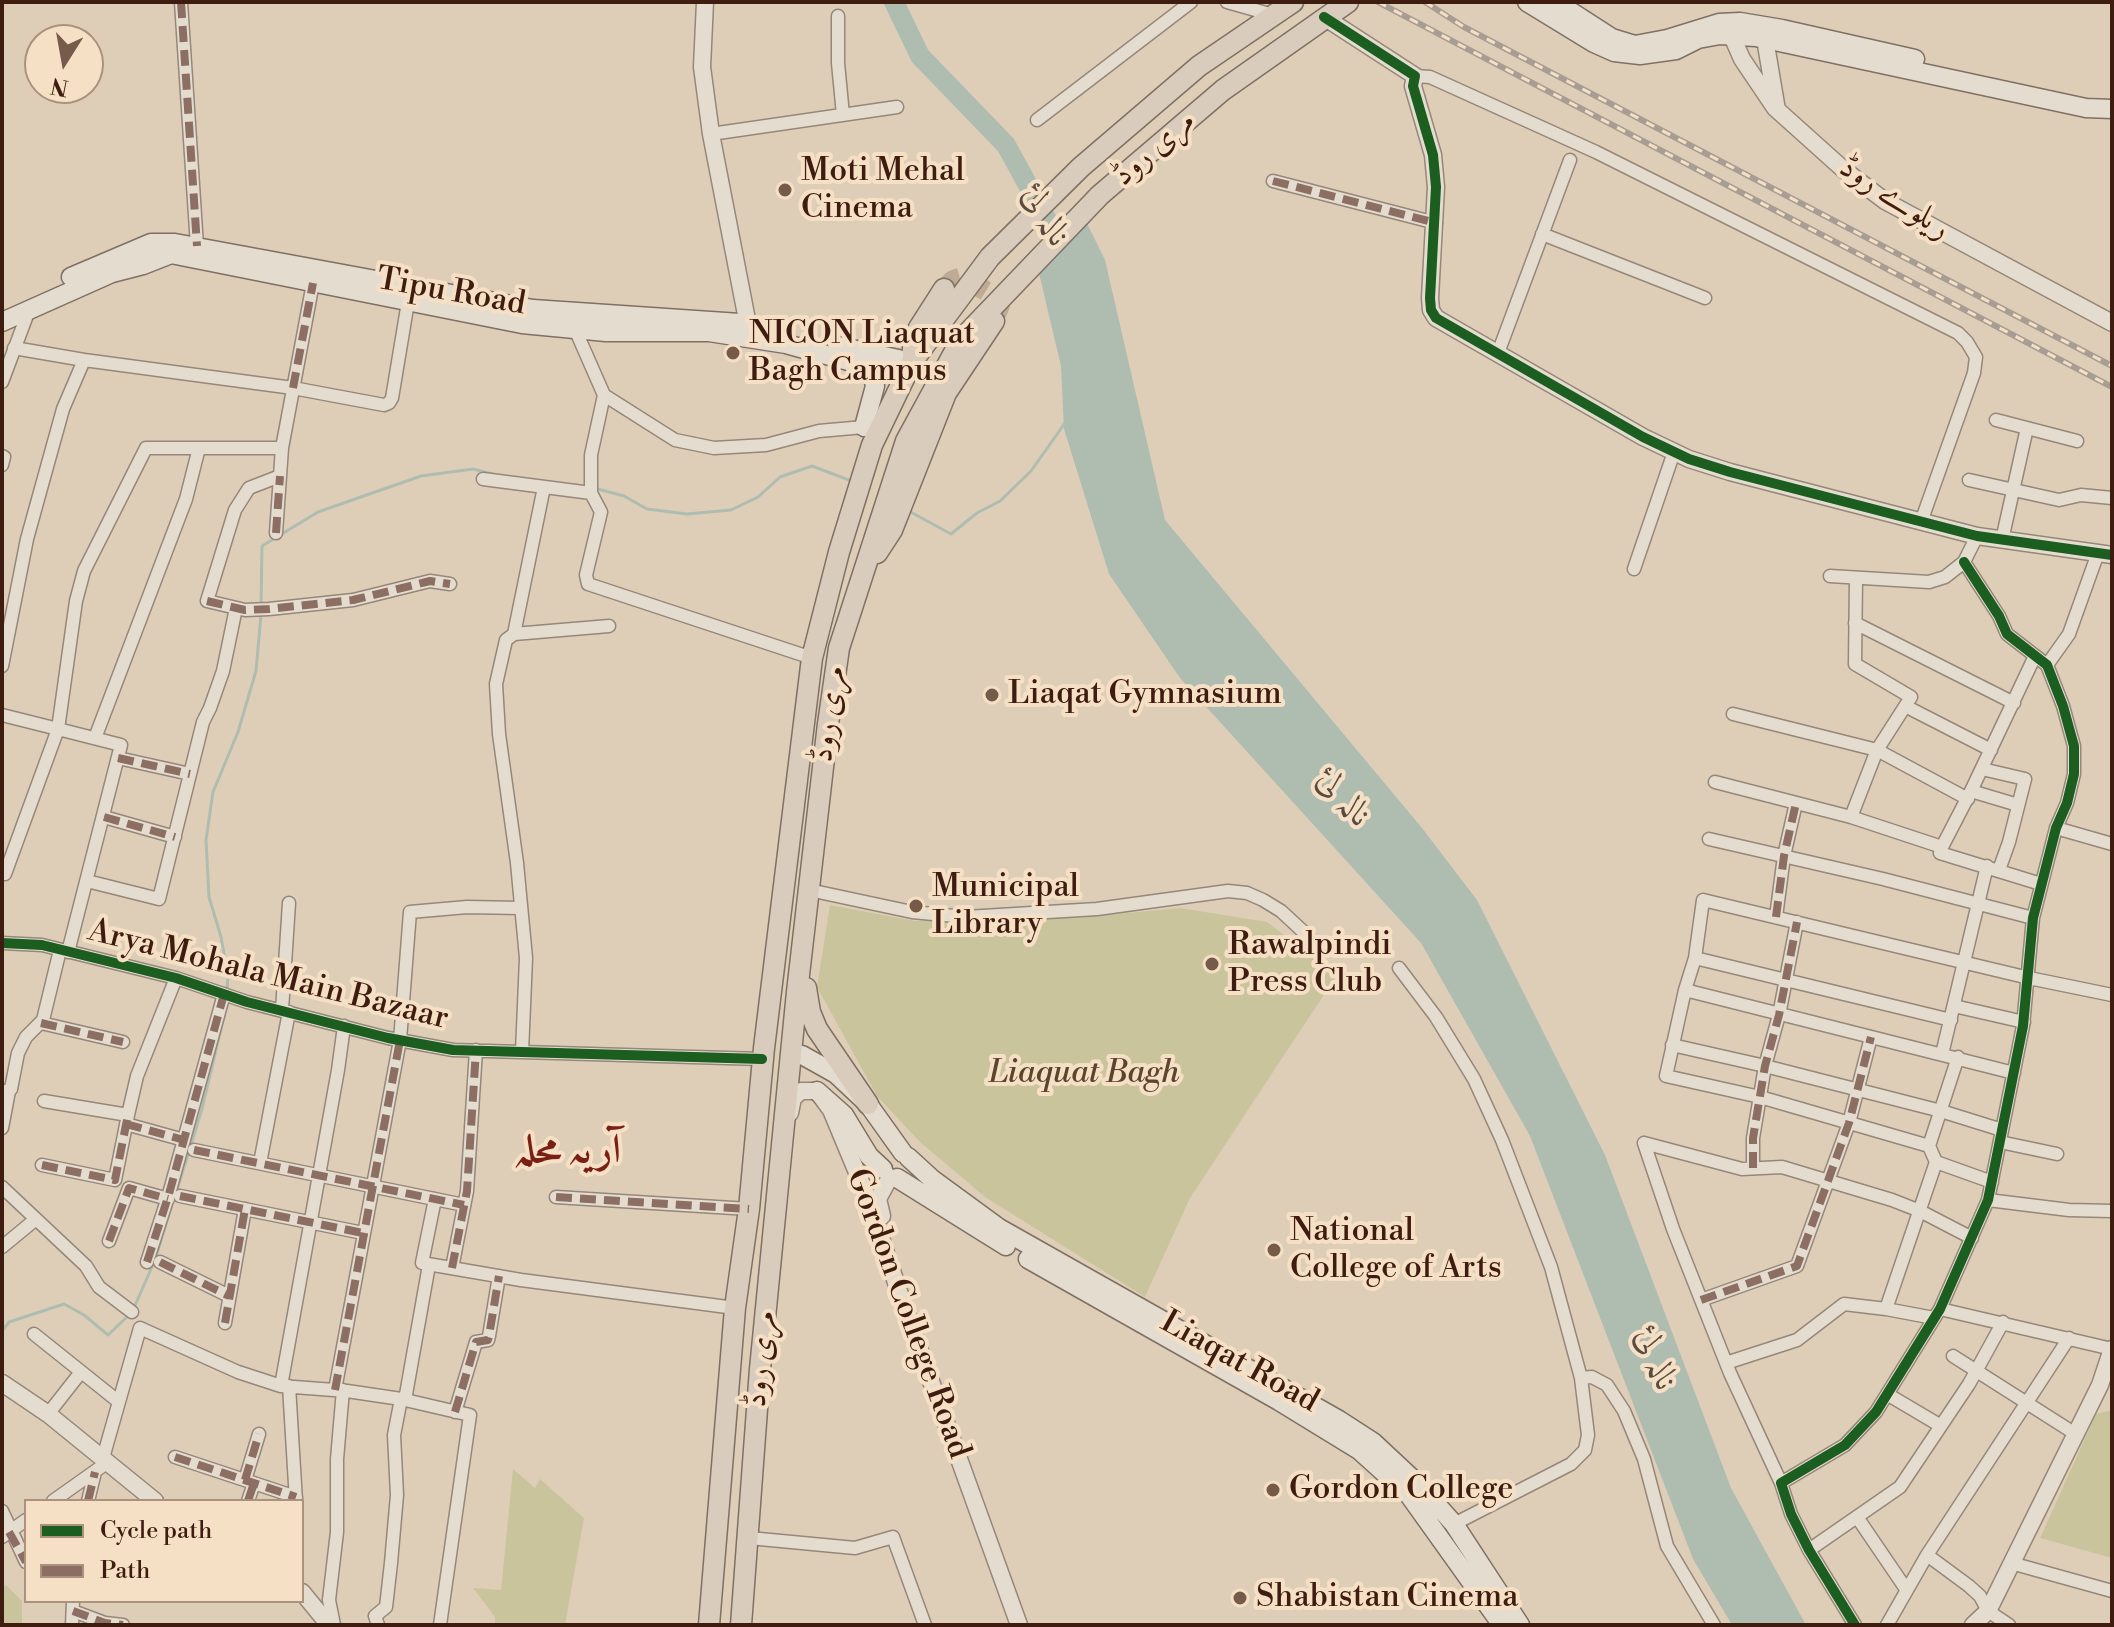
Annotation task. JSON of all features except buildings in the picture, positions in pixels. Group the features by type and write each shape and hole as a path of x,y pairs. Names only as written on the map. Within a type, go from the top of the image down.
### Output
{"main road":[{"name":"مری روڈ","path":"709,1625 735,1308 749,1209 762,1059 812,658 839,552 845,513 860,465 912,362 999,247 1081,167 1199,66 1293,2"},
{"name":"مری روڈ","path":"741,1625 755,1420 801,960 839,648 859,580 885,528 900,484 906,441 961,340 1100,195 1223,90 1348,2"},
{"path":"1527,2 1614,52 1640,55 1676,50 1729,28"},
{"path":"1556,2 1612,38 1635,45 1729,28 2048,88 2112,97"},
{"path":"1766,33 2086,108 2112,109"},
{"path":"1127,128 1150,152"},
{"name":"Tipu Road","path":"2,306 151,243 197,246 533,309 748,325 912,362"},
{"path":"2,322 112,273 171,254 522,324 575,329 709,332 786,344 856,363 872,372 875,386 864,427 860,465"},
{"path":"912,362 913,341 944,289"},
{"path":"900,484 946,393 994,321"},
{"path":"801,960 810,1012 817,1029 868,1104"},
{"name":"Liaqat Road","path":"792,1053 802,1055 836,1074 868,1104 905,1155 999,1228 1373,1442 1419,1485 1454,1524 1520,1625"},
{"name":"Liaqat Road","path":"817,1091 844,1115 869,1156 889,1174 954,1216 1279,1401 1359,1450 1409,1495 1502,1625"},
{"path":"889,1174 883,1162 890,1152 905,1155"}],"street":[{"path":"181,2 197,246"},
{"path":"705,2 702,67 711,134 748,325"},
{"path":"1037,120 1191,2"},
{"path":"1227,2 1273,15"},
{"path":"838,16 843,115"},
{"path":"1324,17 1415,76 1430,77 1596,152 1958,333 1976,357 1974,373 1921,522"},
{"name":"ریلوے روڈ","path":"1729,28 1742,59 1777,110 1843,169 1885,201 2112,323"},
{"path":"1766,33 1777,110"},
{"path":"1415,76 1413,86 1433,155 1436,223 1430,275 1431,310 1436,318 1643,437 1730,472 1977,536 2105,554 2069,634 2047,665"},
{"path":"711,134 897,107"},
{"path":"1498,353 1570,160"},
{"path":"1273,181 1436,223"},
{"path":"1542,234 1705,298"},
{"path":"276,533 282,448 313,283"},
{"path":"14,348 293,388 384,405 389,403 408,302"},
{"path":"2,382 29,310"},
{"path":"575,329 604,395 675,440 714,448 766,445 819,431 864,427"},
{"path":"2,666 27,539 63,409 84,360"},
{"path":"604,395 591,455 591,493 601,512 586,575 588,584 812,658"},
{"path":"1996,420 2077,441"},
{"path":"2002,540 2027,428"},
{"path":"2,873 5,874 58,729 76,601 84,571 146,448 282,448"},
{"path":"95,738 186,499 199,448"},
{"path":"1634,569 1674,452"},
{"path":"2,456 2,465"},
{"path":"280,476 249,488 235,510 207,601 236,608 269,609 353,600 430,581 450,584"},
{"path":"483,479 591,493"},
{"path":"1969,480 2059,500 2081,495 2112,498"},
{"path":"514,634 544,487"},
{"path":"1830,576 1929,582 1945,577 1964,562 1977,536"},
{"path":"1781,1483 1845,1445 1876,1412 1937,1313 1988,1200 2024,1022 2033,918 2056,828 2067,803 2074,774 2074,746 2047,665 2007,634 1964,562"},
{"path":"1851,817 1877,750 1911,697 1855,664 1856,578"},
{"path":"87,881 159,899 203,722 223,671 236,608"},
{"path":"1855,623 2014,703"},
{"path":"522,1052 526,958 499,734 496,684 506,640 514,634 609,626"},
{"path":"2035,656 1940,853 2041,884"},
{"path":"1911,709 1991,750"},
{"path":"1733,714 1877,750 1969,795 2018,805"},
{"path":"2,715 121,745 87,881 41,1023 31,1030 20,1048 6,1091 2,1128"},
{"path":"118,758 190,774"},
{"path":"1942,1054 1977,903 2018,805 2024,778 1982,769"},
{"path":"1715,782 1851,817 1942,847"},
{"path":"1776,917 1784,856 1796,803"},
{"path":"104,817 175,837"},
{"path":"2056,828 2112,844"},
{"path":"1709,839 2033,918"},
{"path":"809,890 912,912 966,917 1097,909 1228,891 1247,893 1263,900 1281,911 1309,937"},
{"path":"1929,1146 1760,1097 1666,1076 1695,958 1703,900 2112,995"},
{"path":"260,1163 286,1011 289,903"},
{"path":"332,1625 329,1600 337,1532 339,1390 363,1233 400,1040 410,912 467,907 521,908"},
{"path":"1753,1168 1753,1138 1765,1066 1779,1015 1797,922"},
{"name":"Arya Mohala Main Bazaar","path":"2,943 42,945 176,978 247,1002 453,1050 762,1059"},
{"path":"1695,958 1951,1020"},
{"path":"1399,968 1436,1017 1474,1079 1502,1140 1551,1267 1581,1378 1588,1435 1585,1450 1571,1464 1454,1524"},
{"path":"42,1165 115,1180 137,1076 176,978"},
{"path":"1685,990 2014,1073"},
{"path":"224,994 184,1140 174,1198 154,1262 229,1296"},
{"path":"1954,1006 2024,1022"},
{"path":"41,1023 123,1042"},
{"path":"175,1457 296,1499 285,1386 344,1026"},
{"path":"1701,1300 1797,1266 1849,1123 1871,1037"},
{"path":"1672,1045 1941,1111 2001,1136 2057,1154"},
{"path":"452,1268 464,1205 476,1050"},
{"path":"1886,1309 1936,1162 1929,1146 1958,1057"},
{"path":"781,1160 793,1098 801,1091 817,1091"},
{"name":"Gordon College Road","path":"817,1091 831,1110 866,1194 1019,1625"},
{"path":"44,1101 127,1120 184,1140"},
{"path":"1855,1625 1791,1514 1781,1483 1701,1300 1644,1143 1742,1169 1782,1167 1920,1211 1972,1238"},
{"path":"194,1150 464,1205"},
{"path":"1936,1162 1992,1182"},
{"path":"866,1194 870,1178 889,1174"},
{"name":"Gordon College Road","path":"889,1174 878,1199 882,1215 1030,1625"},
{"path":"2,1187 86,1266 99,1287 132,1312"},
{"path":"109,1241 129,1188 363,1233"},
{"path":"556,1197 749,1209"},
{"path":"435,1199 422,1263 735,1308"},
{"path":"1988,1200 2069,1210 2112,1211"},
{"path":"225,1323 245,1209"},
{"path":"2,1247 36,1219"},
{"path":"378,1625 375,1616 386,1607 397,1495 394,1435 429,1265 432,1265"},
{"path":"455,1412 476,1342 488,1340 499,1276"},
{"path":"1726,1363 1797,1340 1844,1304 2003,1322 2112,1349 2106,1389 2074,1433 1988,1611 1973,1625"},
{"path":"1809,1550 1900,1487 1976,1370 2003,1322"},
{"path":"89,1499 102,1464 140,1328 238,1372 285,1386 403,1399 470,1415 440,1625"},
{"path":"34,1334 119,1402"},
{"path":"1887,1625 1927,1555 2069,1338"},
{"path":"1953,1356 2074,1433"},
{"path":"48,1414 81,1372"},
{"path":"1581,1378 1592,1377 1607,1385 1624,1411 1644,1459 1667,1546 1714,1625"},
{"path":"2,1383 48,1414 102,1464 152,1499"},
{"path":"1887,1394 1941,1426"},
{"path":"248,1499 259,1434"},
{"path":"56,1499 102,1464"},
{"path":"2,1511 6,1534 24,1559"},
{"path":"1857,1517 1906,1589"},
{"path":"6,1534 24,1521"},
{"path":"749,1538 855,1548 893,1537 925,1625"},
{"path":"1927,1555 1980,1596 1988,1611 2009,1625"},
{"path":"2011,1563 2112,1591"},
{"path":"304,1594 332,1625"},
{"path":"71,1605 105,1623 122,1625"},
{"path":"71,1605 72,1625"}],"green space":[{"name":"Liaquat Bagh","path":"830,905 915,921 1085,917 1180,908 1267,922 1337,975 1190,1198 1145,1297 985,1197 920,1142 877,1096 817,987"},
{"path":"2112,1410 2112,1558 2040,1538 2096,1414"},
{"path":"513,1469 535,1488 540,1479 584,1518 565,1625 495,1625 495,1617 473,1588 501,1590"},
{"path":"6,1585 22,1601 22,1625 2,1625 2,1588"}],"water":[{"path":"1080,209 1105,260 1165,520 1422,828 1477,900 1605,1155 1731,1488 1806,1625 1732,1625 1693,1559 1530,1136 1421,943 1180,678 1109,574 1064,429 1061,366 1033,248"}],"waterway":[{"name":"نالہ لئ","path":"894,2 920,56 1006,145 1065,253"},
{"path":"907,510 951,534 977,513 1000,501 1031,471 1065,423"},
{"path":"594,488 624,496 647,509 687,514 731,510 758,497 780,477 812,466 854,482"},
{"path":"261,607 262,546 318,512 421,476 473,469 496,475"},
{"path":"227,992 228,975 221,937 209,897 206,840 213,792 238,732 256,671 261,615"},
{"path":"176,1193 202,1109 225,1012"},
{"path":"133,1310 155,1260 173,1201"},
{"path":"2,1331 9,1322 64,1304 84,1315 108,1335 128,1316"}],"tunnel":[{"path":"944,289 953,280 963,277 994,296 1000,305 995,318"}],"railway":[{"path":"1378,2 2112,387"},
{"path":"1425,2 1464,27 2112,366"}],"marked path":[{"path":"181,2 197,246"},
{"path":"1273,181 1436,223"},
{"path":"293,388 313,283"},
{"path":"276,533 280,476"},
{"path":"207,601 245,610 269,609 353,600 430,581 450,584"},
{"path":"118,758 190,774"},
{"path":"1776,917 1784,856 1796,803"},
{"path":"104,817 175,837"},
{"path":"1753,1168 1753,1138 1765,1066 1779,1015 1797,922"},
{"path":"147,1262 224,994"},
{"path":"41,1023 123,1042"},
{"path":"1701,1300 1797,1266 1849,1123 1871,1037"},
{"path":"335,1390 400,1040"},
{"path":"452,1268 467,1191 476,1050"},
{"path":"42,1165 115,1180 128,1115"},
{"path":"126,1124 184,1140"},
{"path":"194,1150 464,1205"},
{"path":"109,1241 129,1188 168,1199"},
{"path":"180,1196 363,1233"},
{"path":"556,1197 749,1209"},
{"path":"225,1323 245,1209"},
{"path":"160,1262 229,1296"},
{"path":"455,1412 476,1342 488,1340 499,1276"},
{"path":"245,1480 259,1434"},
{"path":"175,1457 296,1497"},
{"path":"88,1499 95,1472"},
{"path":"249,1499 254,1483"},
{"path":"9,1532 24,1558"},
{"path":"73,1611 105,1623 123,1625"}],"cycle path":[{"path":"1324,17 1415,76 1413,86 1433,155 1436,187 1430,298 1431,310 1436,318 1643,437 1689,459 1977,536 2112,555"},
{"path":"1855,1625 1809,1550 1791,1514 1781,1483 1845,1445 1876,1412 1940,1309 1988,1200 2023,1026 2033,918 2056,828 2067,803 2074,774 2074,746 2047,665 2007,634 1964,562"},
{"path":"2,943 42,945 176,978 247,1002 388,1038 453,1050 762,1059"}],"place":[{"name":"Moti Mehal Cinema","path":"785,190"},
{"name":"NICON Liaquat Bagh Campus","path":"733,353"},
{"name":"Liaqat Gymnasium","path":"992,695"},
{"name":"Municipal Library","path":"916,906"},
{"name":"Rawalpindi Press Club","path":"1212,964"},
{"name":"National College of Arts","path":"1274,1250"},
{"name":"Gordon College","path":"1273,1490"},
{"name":"Shabistan Cinema","path":"1240,1598"}],"district":[{"name":"آریہ محلہ","path":"567,1152"}]}
